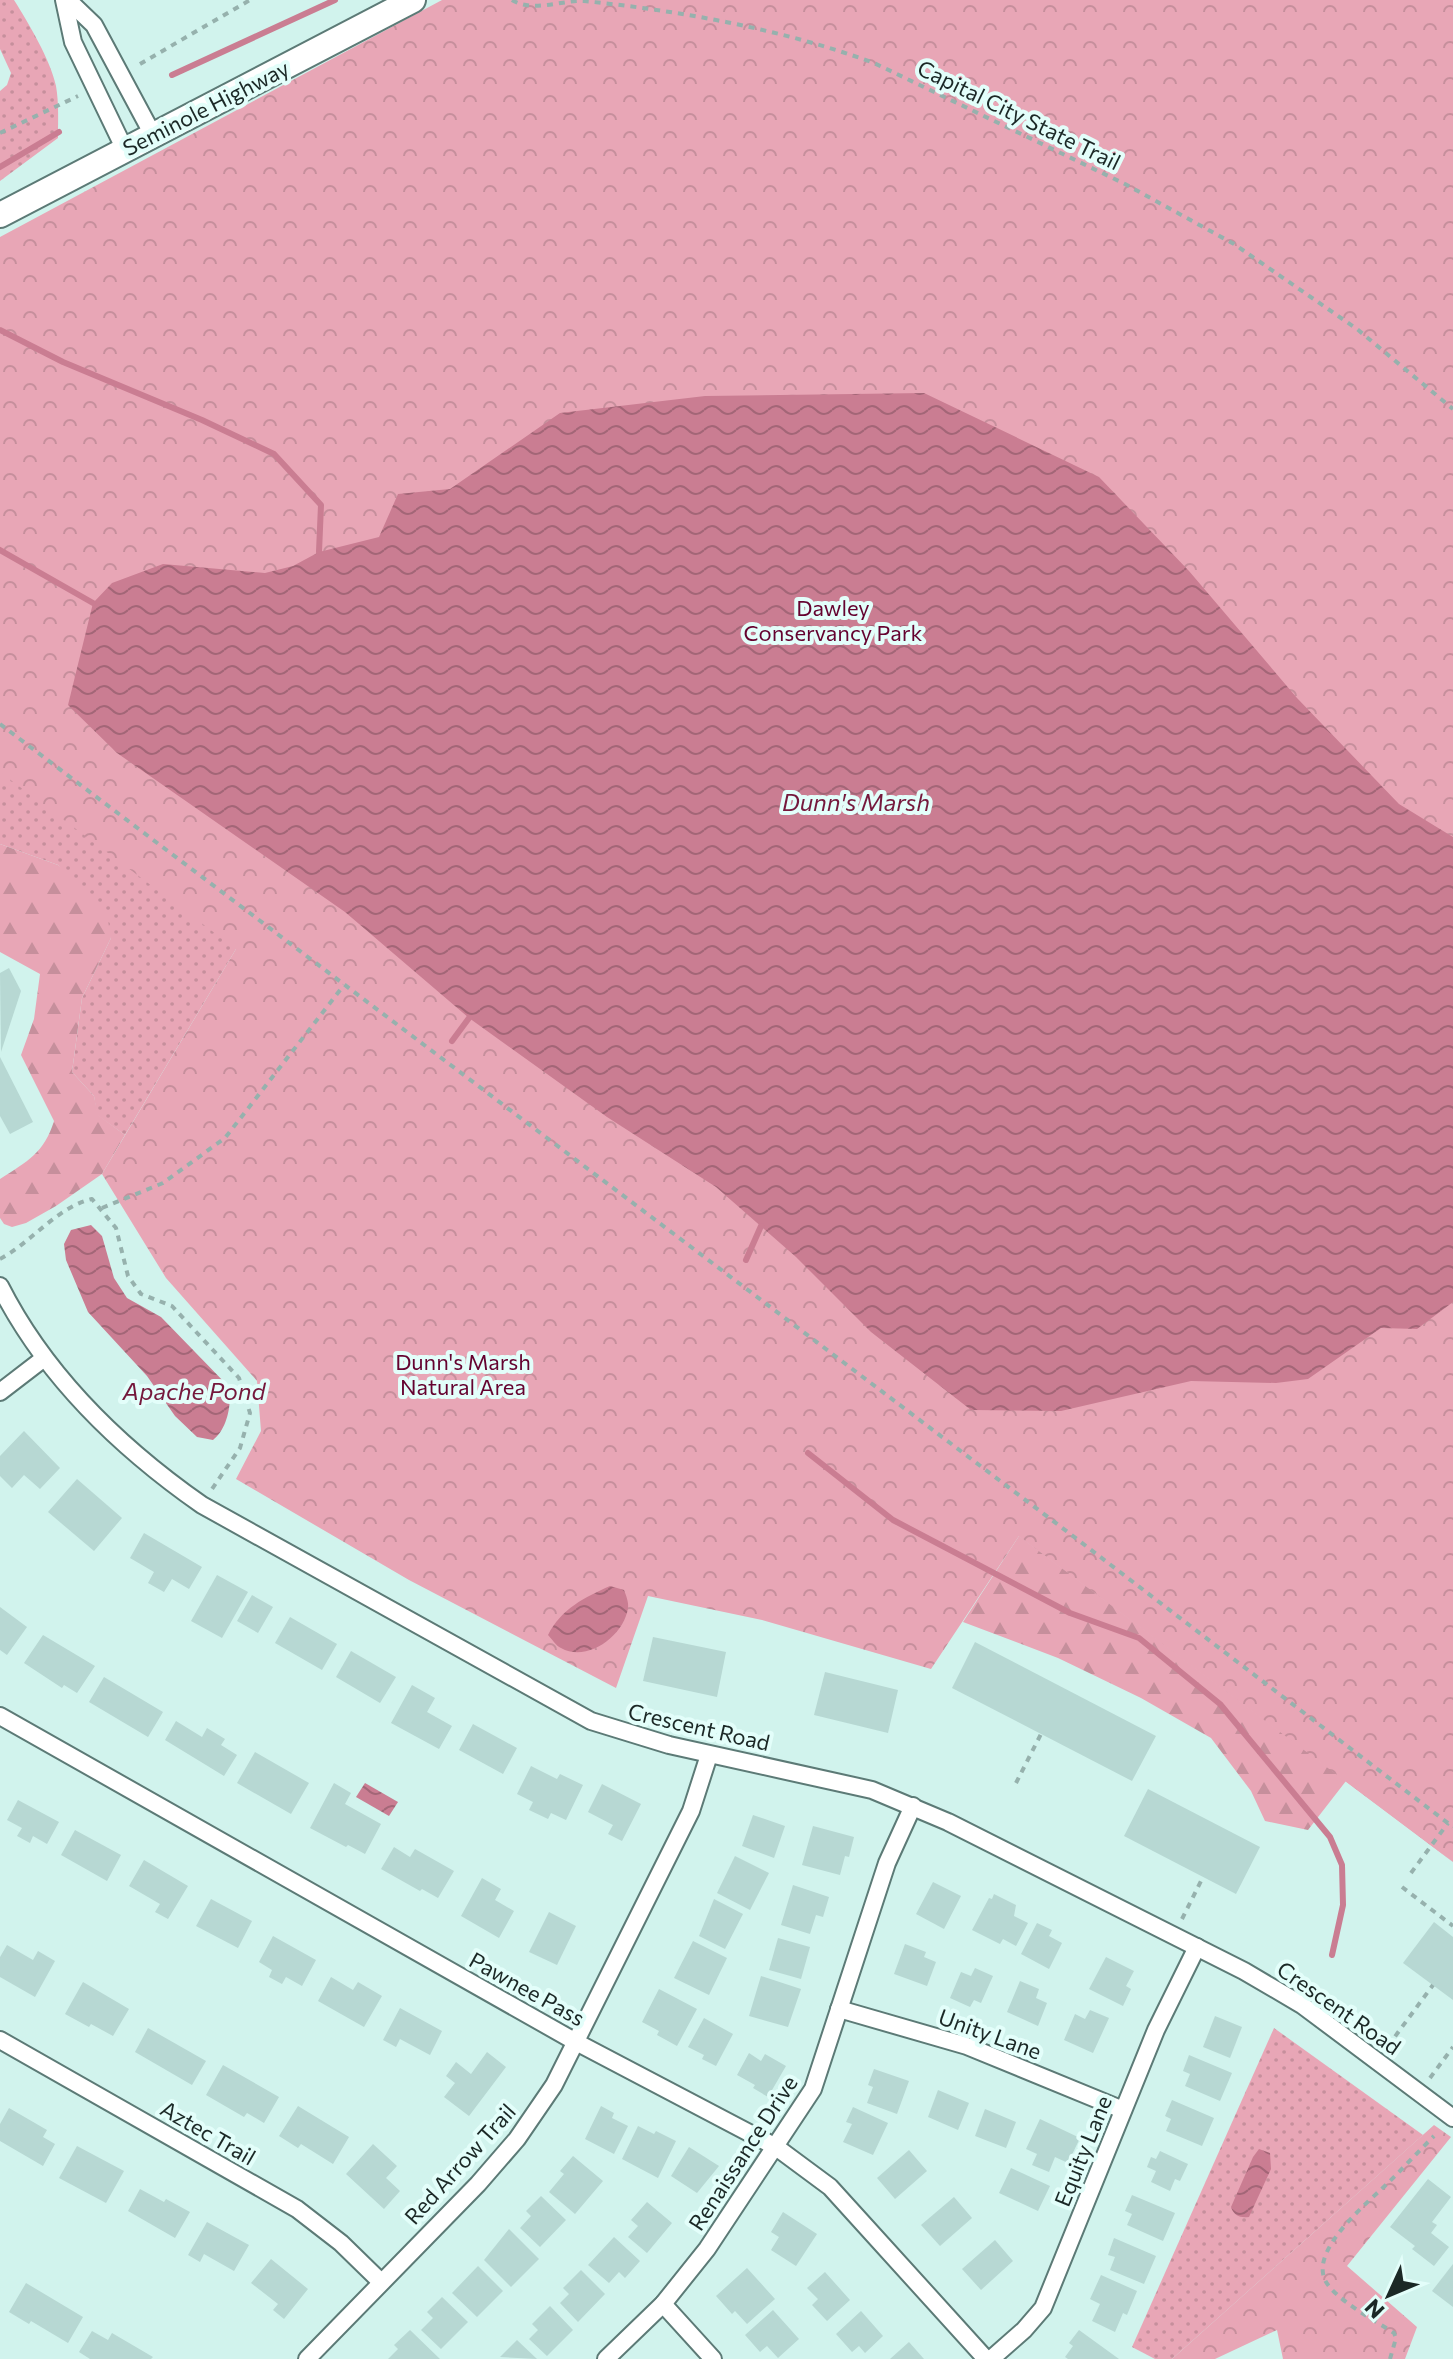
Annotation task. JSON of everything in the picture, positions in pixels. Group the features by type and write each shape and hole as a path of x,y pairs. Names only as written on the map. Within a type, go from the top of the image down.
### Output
{"street":[{"path":"66,0 94,25 153,135"},
{"path":"66,0 73,42 125,150"},
{"name":"Seminole Highway","path":"0,215 413,0"},
{"name":"Crescent Road","path":"0,1286 43,1359 109,1430 202,1505 591,1721 644,1739 709,1755 872,1790 913,1806 1197,1947 1302,2005 1453,2118"},
{"path":"0,1392 43,1359"},
{"name":"Pawnee Pass","path":"0,1716 576,2042 776,2147 830,2187 988,2359"},
{"name":"Red Arrow Trail","path":"307,2359 478,2184 517,2139 554,2085 691,1811 709,1755"},
{"name":"Renaissance Drive","path":"606,2359 663,2304 707,2249 813,2089 887,1863 913,1806"},
{"name":"Equity Lane","path":"988,2359 1024,2330 1043,2308 1156,2030 1197,1947"},
{"name":"Unity Lane","path":"839,2009 967,2046 1123,2110"},
{"name":"Aztec Trail","path":"0,2040 297,2209 341,2243 381,2282"},
{"path":"663,2304 713,2359"}],"path":[{"path":"140,64 250,0"},
{"name":"Capital City State Trail","path":"512,0 531,6 573,0 686,15 762,29 874,63 1125,184 1234,244 1357,329 1453,409"},
{"path":"0,133 78,96"},
{"path":"0,724 1453,1827"},
{"path":"102,1208 163,1183 225,1138 344,985"},
{"path":"0,1259 76,1203 92,1199 102,1208 116,1228 128,1276 141,1294 172,1306 239,1378 250,1413 240,1448 202,1505"},
{"path":"1016,1783 1041,1734"},
{"path":"1411,1873 1448,1823"},
{"path":"1173,1936 1203,1877"},
{"path":"1402,1887 1453,1926"},
{"path":"1378,2061 1433,1985"},
{"path":"1419,2093 1453,2047"},
{"path":"1390,2359 1396,2338 1394,2333 1334,2292 1326,2283 1323,2275 1326,2254 1339,2232 1434,2136"}],"green space":[{"path":"0,0 14,0 44,53 56,86 58,138 0,181 0,91 7,85 11,73 0,49"},
{"name":"Dawley Conservancy Park","path":"442,0 1453,0 1453,1862 1019,1536 931,1669 762,1620 648,1596 616,1688 409,1580 236,1479 261,1431 257,1381 166,1278 102,1174 236,949 0,772 0,237"},
{"path":"0,708 1453,1862 236,949 125,1135 97,1115 94,1096 72,1072 82,998 111,938 58,865 0,844"},
{"path":"0,844 58,865 107,915 111,938 82,998 72,1072 94,1096 98,1115 125,1135 102,1174 56,1206 26,1223 12,1227 0,1218 0,1179 40,1149 54,1121 21,1055 34,1019 40,974 0,952"},
{"path":"1019,1536 1346,1781 1308,1830 1265,1821 1251,1791 1211,1738 1141,1698 1058,1658 963,1622"},
{"path":"1274,2028 1423,2135 1172,2359 1155,2359 1132,2347"},
{"path":"1434,2125 1451,2137 1347,2266 1417,2327 1405,2359 1283,2359 1277,2330 1215,2359 1172,2359"}],"water":[{"name":"Dunn's Marsh","path":"924,393 1099,477 1189,571 1297,698 1399,804 1453,837 1453,1302 1417,1329 1381,1328 1308,1379 1276,1383 1191,1381 1061,1411 971,1410 871,1332 796,1257 716,1187 607,1117 469,1018 345,912 117,753 68,705 93,603 112,583 163,564 265,573 293,566 319,552 379,537 398,494 450,489 560,413 705,396"},
{"name":"Apache Pond","path":"91,1225 102,1236 114,1278 127,1298 161,1317 228,1386 228,1415 222,1430 213,1440 197,1437 175,1416 147,1376 88,1312 66,1260 64,1244 71,1230"},
{"path":"610,1586 624,1590 627,1599 628,1606 620,1628 593,1649 571,1652 557,1646 548,1635 560,1618 583,1599"},
{"path":"365,1783 398,1802 389,1816 356,1797"},
{"path":"1259,2149 1270,2153 1271,2169 1249,2217 1240,2217 1231,2207"}],"building":[{"path":"9,968 21,991 1,1052 0,973"},
{"path":"0,1057 33,1122 10,1134 0,1116"},
{"path":"24,1431 60,1468 40,1489 24,1475 12,1488 0,1476 0,1456"},
{"path":"77,1479 122,1518 94,1551 48,1512"},
{"path":"144,1533 202,1567 189,1589 172,1579 164,1592 148,1583 154,1572 130,1558"},
{"path":"217,1575 248,1592 222,1638 191,1621"},
{"path":"252,1595 273,1607 258,1633 237,1621"},
{"path":"0,1607 27,1627 7,1655 0,1650"},
{"path":"290,1617 337,1644 322,1670 275,1643"},
{"path":"43,1635 95,1666 77,1693 64,1685 62,1688 24,1663"},
{"path":"653,1637 726,1652 717,1697 643,1681"},
{"path":"975,1642 1156,1736 1132,1781 952,1688"},
{"path":"351,1651 396,1677 380,1703 336,1677"},
{"path":"825,1672 898,1690 888,1733 814,1715"},
{"path":"104,1677 163,1712 148,1737 89,1702"},
{"path":"412,1685 435,1698 427,1712 452,1726 439,1749 391,1723"},
{"path":"176,1721 202,1737 207,1728 225,1739 221,1745 237,1755 224,1776 165,1740"},
{"path":"473,1724 517,1748 503,1774 459,1750"},
{"path":"255,1752 309,1783 291,1814 237,1783"},
{"path":"531,1766 557,1779 560,1774 583,1785 566,1820 551,1813 548,1819 529,1810 533,1802 517,1794"},
{"path":"334,1783 351,1793 345,1804 381,1824 365,1854 310,1828"},
{"path":"602,1784 641,1804 622,1841 608,1834 613,1825 588,1812"},
{"path":"1148,1789 1260,1847 1236,1894 1124,1836"},
{"path":"18,1800 59,1822 47,1844 33,1836 30,1843 17,1836 22,1828 7,1820"},
{"path":"753,1815 785,1826 774,1858 742,1846"},
{"path":"813,1826 854,1837 840,1875 802,1865"},
{"path":"75,1830 121,1855 107,1881 61,1855"},
{"path":"394,1847 410,1857 415,1849 454,1871 438,1898 381,1869"},
{"path":"735,1856 769,1873 750,1910 717,1893"},
{"path":"144,1860 188,1886 168,1919 155,1912 160,1904 129,1886"},
{"path":"482,1878 501,1889 495,1900 514,1911 499,1938 461,1916"},
{"path":"933,1882 961,1896 944,1929 916,1914"},
{"path":"793,1885 829,1897 823,1917 816,1915 810,1934 781,1925"},
{"path":"994,1894 1016,1905 1014,1916 1028,1923 1016,1946 1003,1939 1000,1944 972,1930"},
{"path":"211,1899 252,1921 238,1948 196,1926"},
{"path":"714,1899 743,1914 725,1949 699,1936"},
{"path":"549,1912 576,1926 557,1965 529,1952"},
{"path":"1434,1922 1453,1937 1453,2000 1403,1963"},
{"path":"1037,1923 1052,1930 1049,1936 1062,1943 1049,1969 1021,1954"},
{"path":"273,1936 316,1960 302,1986 286,1977 282,1984 269,1977 272,1970 259,1962"},
{"path":"778,1938 810,1947 801,1979 769,1970"},
{"path":"693,1941 727,1958 709,1995 674,1978"},
{"path":"905,1944 926,1952 924,1957 936,1962 927,1986 894,1974"},
{"path":"7,1945 33,1960 38,1951 55,1961 35,1997 0,1977 0,1957"},
{"path":"1106,1957 1134,1971 1126,1986 1131,1989 1123,2006 1089,1989"},
{"path":"975,1968 993,1976 981,2003 974,2000 970,2007 950,1998 961,1972 971,1976"},
{"path":"761,1976 801,1989 788,2027 749,2016"},
{"path":"331,1977 353,1990 358,1982 382,1996 364,2027 318,2001"},
{"path":"1020,1981 1039,1989 1036,1998 1047,2003 1038,2026 1007,2012"},
{"path":"83,1982 129,2009 113,2036 65,2014"},
{"path":"659,1989 697,2009 677,2046 642,2022"},
{"path":"400,2008 442,2031 430,2055 400,2039 396,2047 383,2040"},
{"path":"1090,2010 1109,2018 1093,2053 1064,2040 1075,2014 1085,2019"},
{"path":"1215,2016 1242,2027 1230,2058 1203,2047"},
{"path":"704,2018 733,2034 716,2066 688,2047"},
{"path":"148,2028 206,2061 192,2085 135,2052"},
{"path":"487,2052 506,2067 469,2116 444,2097 455,2083 446,2076 456,2062 471,2074"},
{"path":"749,2053 761,2061 765,2054 786,2066 768,2097 737,2075"},
{"path":"1189,2055 1232,2073 1220,2101 1185,2086 1190,2074 1183,2071"},
{"path":"223,2065 279,2097 264,2123 247,2113 244,2117 206,2095"},
{"path":"874,2069 909,2081 897,2114 867,2103 873,2087 868,2085"},
{"path":"938,2090 969,2103 958,2130 928,2117"},
{"path":"1172,2100 1214,2118 1202,2146 1166,2131 1171,2119 1165,2116"},
{"path":"298,2106 349,2137 333,2164 301,2144 298,2148 279,2136"},
{"path":"601,2106 614,2113 612,2118 628,2126 614,2154 585,2139"},
{"path":"853,2107 888,2123 873,2155 843,2142 852,2124 846,2122"},
{"path":"9,2108 47,2130 43,2137 55,2144 43,2166 0,2141 0,2124"},
{"path":"985,2109 1016,2122 1006,2148 975,2136"},
{"path":"1040,2119 1080,2138 1068,2163 1055,2157 1049,2172 1032,2165 1037,2154 1026,2149"},
{"path":"638,2126 676,2141 658,2178 622,2159"},
{"path":"373,2144 397,2166 386,2178 400,2191 384,2209 346,2174"},
{"path":"77,2146 124,2171 106,2203 59,2178"},
{"path":"689,2147 719,2166 697,2193 671,2176"},
{"path":"909,2150 927,2171 895,2199 877,2178"},
{"path":"1160,2151 1188,2164 1180,2181 1175,2179 1170,2191 1151,2182 1156,2171 1147,2167 1151,2157 1156,2159"},
{"path":"573,2156 603,2181 575,2214 549,2192 564,2174 560,2171"},
{"path":"1011,2168 1050,2186 1038,2211 999,2193"},
{"path":"1428,2179 1451,2197 1432,2222 1437,2225 1431,2233 1449,2247 1434,2266 1390,2227"},
{"path":"140,2189 190,2212 175,2238 128,2211"},
{"path":"1132,2195 1175,2213 1163,2241 1127,2225 1132,2214 1125,2211"},
{"path":"541,2196 566,2220 540,2247 520,2228 531,2216 526,2211"},
{"path":"954,2197 972,2218 940,2246 921,2225"},
{"path":"647,2202 672,2223 647,2253 628,2237 638,2226 631,2220"},
{"path":"783,2212 817,2234 796,2266 771,2250 779,2237 771,2232"},
{"path":"207,2222 249,2245 234,2271 204,2254 200,2262 188,2255"},
{"path":"509,2229 539,2259 511,2287 484,2260"},
{"path":"614,2237 640,2261 625,2278 619,2272 609,2283 588,2265"},
{"path":"1114,2238 1156,2256 1144,2284 1110,2270 1115,2257 1108,2255"},
{"path":"995,2240 1013,2261 981,2290 962,2269"},
{"path":"271,2259 308,2289 284,2319 273,2310 278,2304 251,2283"},
{"path":"1453,2264 1453,2307 1432,2291"},
{"path":"478,2266 503,2291 477,2317 452,2293"},
{"path":"747,2268 775,2299 747,2324 735,2311 732,2314 716,2296"},
{"path":"581,2270 605,2294 578,2322 560,2303 569,2294 563,2288"},
{"path":"825,2272 850,2300 827,2321 812,2305 818,2299 807,2288"},
{"path":"1101,2275 1137,2291 1127,2315 1123,2313 1115,2332 1092,2321 1100,2304 1090,2299"},
{"path":"26,2283 83,2317 68,2343 9,2312"},
{"path":"442,2297 468,2322 441,2349 421,2330 433,2318 427,2312"},
{"path":"550,2306 573,2330 547,2356 529,2339 538,2330 532,2324"},
{"path":"773,2310 799,2339 778,2358 767,2346 760,2352 745,2335"},
{"path":"861,2311 883,2336 865,2353 859,2346 852,2352 836,2334"},
{"path":"410,2330 440,2359 388,2359 398,2349 394,2345"},
{"path":"1079,2330 1119,2359 1065,2357 1073,2346 1069,2343"},
{"path":"92,2331 108,2340 112,2333 153,2357 90,2359 79,2352"},
{"path":"517,2340 537,2359 500,2357"},
{"path":"909,2342 924,2359 890,2359"}],"waterway":[{"path":"172,75 335,0"},
{"path":"0,167 59,132"},
{"path":"0,330 63,362 274,454 321,505 319,552"},
{"path":"0,550 93,603"},
{"path":"452,1041 469,1018"},
{"path":"746,1260 761,1226"},
{"path":"808,1453 893,1520 1070,1613 1139,1638 1220,1704 1330,1837 1342,1865 1343,1905 1332,1955"}],"park label":[{"name":"Dunn's Marsh Natural Area","path":"463,1374"}]}
